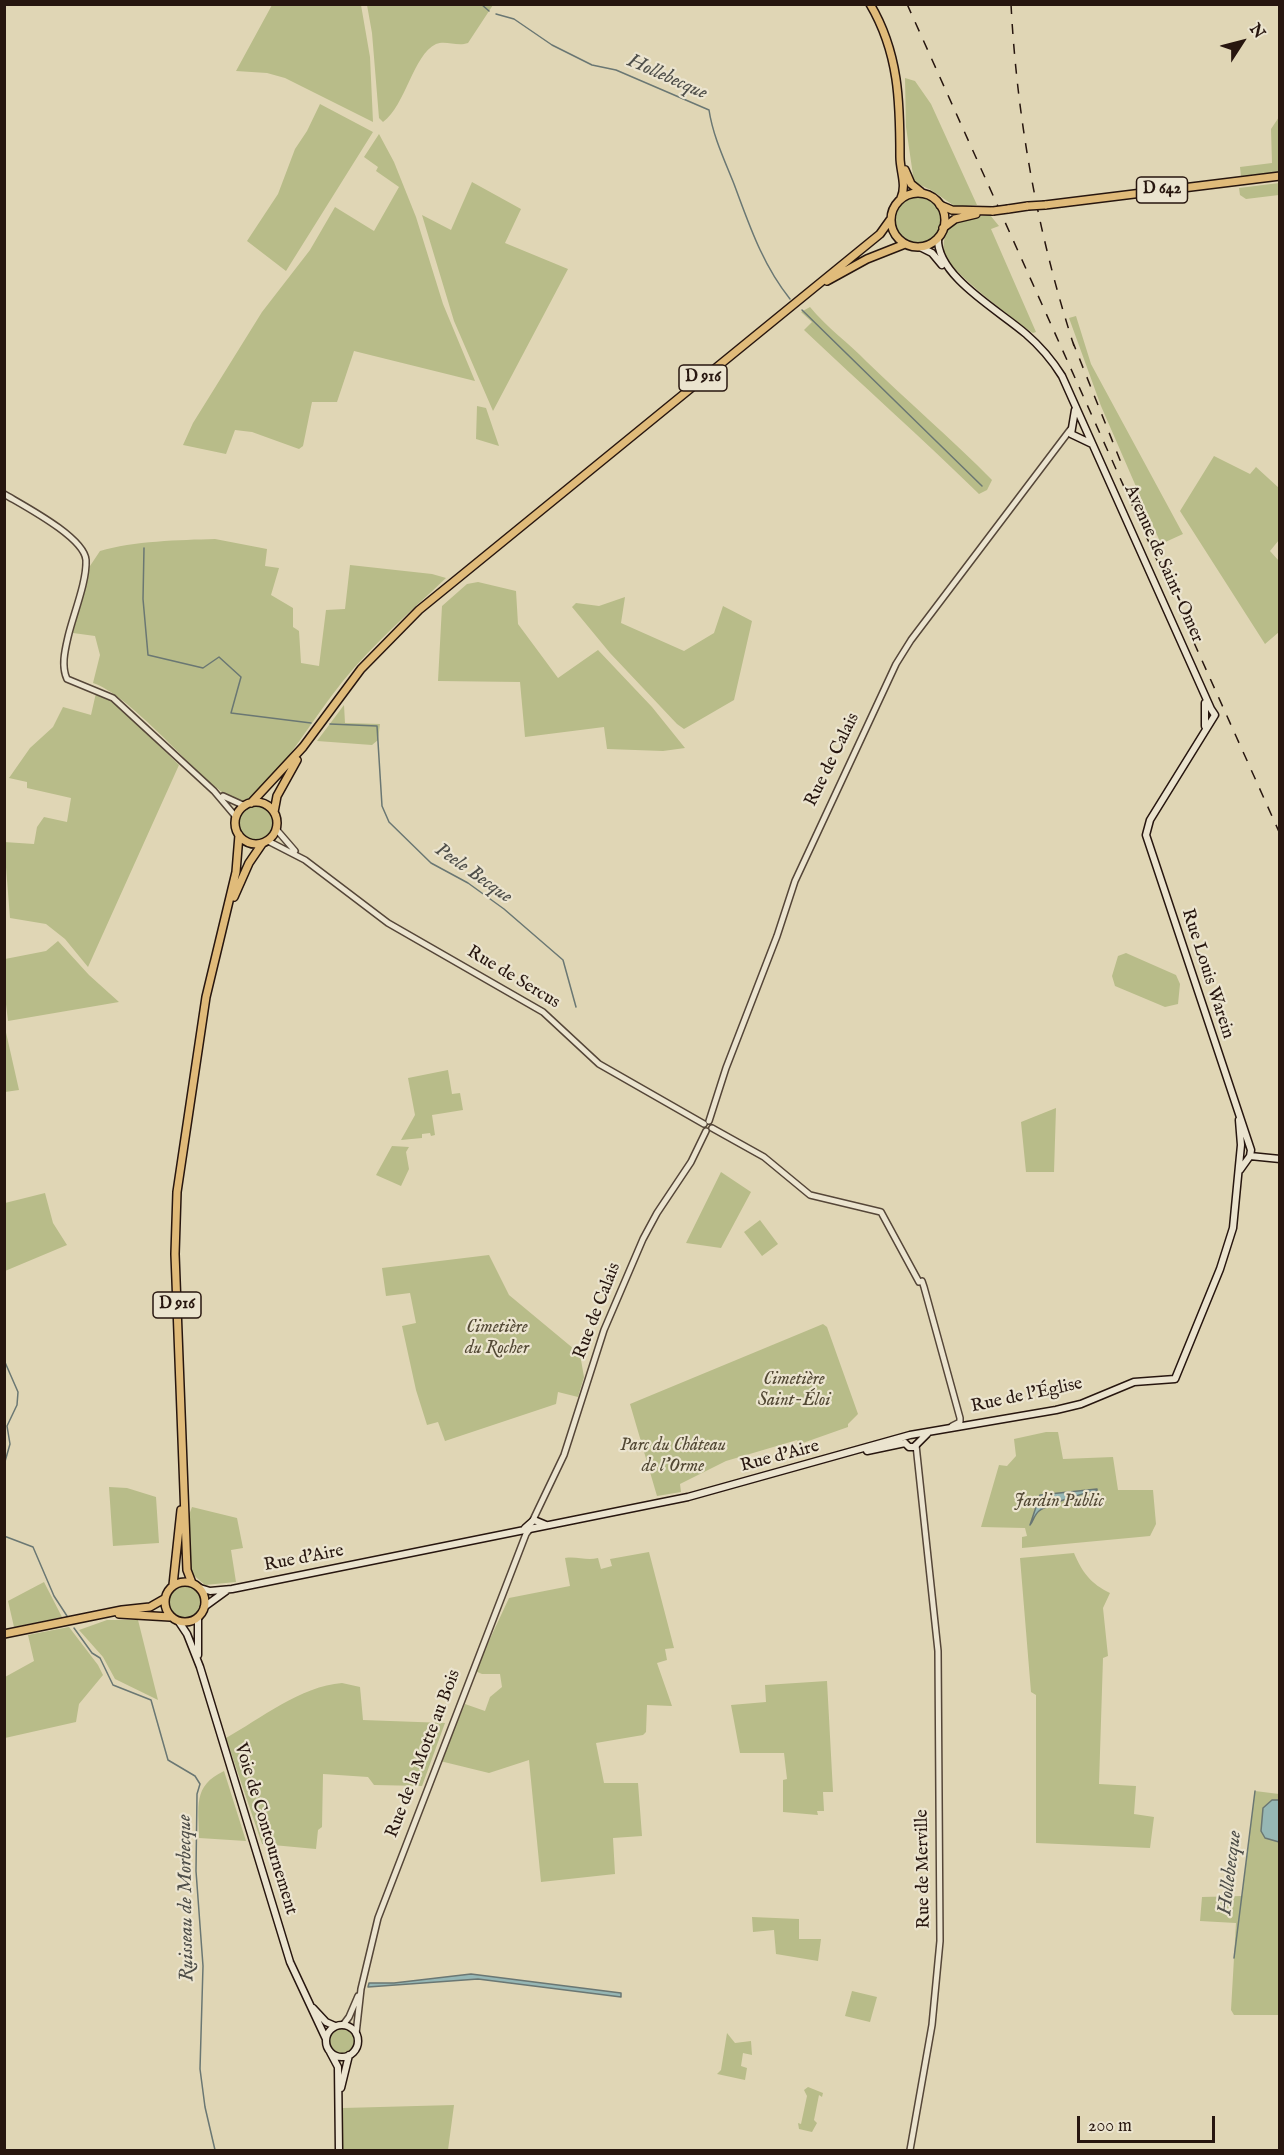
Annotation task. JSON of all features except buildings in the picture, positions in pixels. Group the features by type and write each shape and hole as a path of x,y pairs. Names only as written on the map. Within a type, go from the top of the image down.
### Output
{"main road":[{"path":"870,4 886,36 896,68 900,97 904,189 901,198 893,208 890,220 895,235 905,244 920,247 932,253 970,295 1018,332 1040,354 1072,401 1075,413 1074,432"},
{"path":"901,142 908,179 923,193 932,197 940,205 945,216 938,238 920,247"},
{"name":"D 642","path":"993,211 1280,176"},
{"path":"901,198 912,193 923,193"},
{"path":"940,205 952,210 993,211"},
{"path":"943,228 957,219 993,211"},
{"name":"D 916","path":"248,805 303,747 356,676 419,610 880,234 890,220"},
{"name":"Avenue de Saint-Omer","path":"938,238 940,256 955,274 984,302 1027,335 1051,360 1066,383 1203,693 1209,713 1203,732 1149,822 1146,838"},
{"name":"D 916","path":"807,294 862,261 905,244"},
{"path":"1074,432 1084,426"},
{"path":"1074,432 1084,426"},
{"path":"1074,432 1095,447"},
{"name":"D 916","path":"274,812 277,796 303,747"},
{"path":"263,804 274,812 276,830 265,842 248,842 239,835 236,825 237,817 248,805 263,804"},
{"name":"D 916","path":"192,1583 187,1570 183,1477 175,1254 177,1191 205,1006 237,866 239,835"},
{"name":"Rue Louis Warein","path":"1146,838 1249,1153 1239,1173"},
{"name":"D 916","path":"224,922 244,871 265,842"},
{"name":"Rue Louis Warein","path":"1176,1378 1217,1276 1234,1225 1239,1173 1239,1120"},
{"path":"1240,1151 1249,1153"},
{"path":"1240,1151 1280,1158"},
{"name":"Rue de l'Église","path":"952,1426 1056,1410 1081,1404 1134,1382 1176,1378"},
{"name":"Rue d'Aire","path":"200,1588 210,1591 232,1589 708,1492 846,1455 911,1441 930,1432 952,1426"},
{"name":"D 916","path":"173,1586 183,1477"},
{"path":"4,1634 150,1607 164,1599 173,1586 182,1582 192,1583 200,1588 205,1599 204,1607 198,1618 189,1622 178,1622 170,1617 165,1609 164,1599"},
{"name":"Rue d'Aire","path":"204,1607 216,1597 232,1589"},
{"path":"111,1613 170,1617"},
{"name":"Voie de Contournement","path":"198,1618 196,1639 200,1667"},
{"name":"Voie de Contournement","path":"178,1622 188,1634 200,1667 288,1955 305,1998"},
{"path":"305,1998 324,2020 356,2034 356,2047 349,2055 339,2100"},
{"path":"305,1998 338,2067 339,2151"},
{"path":"326,2039 328,2032 339,2025"},
{"path":"330,2052 339,2056 349,2055"}],"street":[{"name":"Rue de Calais","path":"706,1123 777,936 795,881 896,664 911,640 1055,450 1074,432"},
{"path":"4,494 72,538 85,556 85,570 66,648 64,667 66,679 110,696 214,791 237,817"},
{"path":"214,791 248,805"},
{"name":"Rue de Sercus","path":"276,830 305,860 384,920 547,1015 599,1064 706,1123"},
{"name":"Rue de Sercus","path":"265,842 305,860"},
{"path":"706,1123 709,1129 759,1154 810,1196 880,1212 920,1282 960,1416 960,1421 952,1426"},
{"name":"Rue de Calais","path":"532,1527 564,1455 602,1335 639,1248 654,1217 688,1166 709,1129"},
{"name":"Rue de Merville","path":"910,2151 932,2025 940,1946 939,1665 932,1586 911,1441"},
{"name":"Rue de la Motte au Bois","path":"356,2034 361,1989 380,1912 532,1527"},
{"name":"Rue de la Motte au Bois","path":"339,2025 350,2017 361,1989"}],"green space":[{"path":"272,5 361,5 370,57 373,122 285,78 267,73 236,71"},
{"path":"367,5 493,5 468,43 440,43 428,50 421,58 398,104 383,122 379,118 372,33"},
{"path":"905,78 915,81 931,104 977,205 956,207 931,190 914,182 906,127"},
{"path":"320,104 373,132 286,271 247,241 278,194 295,149"},
{"path":"1279,117 1279,172 1241,176 1240,167 1272,163 1271,129"},
{"path":"379,134 394,162 416,217 443,304 475,381 354,351 337,402 312,402 303,446 299,449 252,432 235,430 226,454 183,445 193,423 262,312 310,250 335,207 374,231 399,187 376,171 378,167 364,157"},
{"path":"472,182 521,209 505,243 568,269 493,411 454,321 422,215 451,230"},
{"path":"1279,183 1279,195 1246,199 1240,195 1239,188"},
{"path":"918,197 927,198 935,203 940,211 940,229 935,237 927,242 918,243 909,242 901,237 896,229 895,220 896,211 901,203 909,198"},
{"path":"990,215 999,226 991,229 1036,332 1033,333 985,296 950,264 945,256 944,240 950,226 964,219"},
{"path":"810,307 992,480 987,490 979,494 804,330 812,322 801,312"},
{"path":"1076,316 1091,364 1183,534 1161,544 1101,406 1069,318"},
{"path":"477,406 486,408 499,446 476,439"},
{"path":"1214,456 1250,474 1256,467 1279,488 1279,540 1270,551 1279,561 1279,632 1265,644 1180,511"},
{"path":"215,539 267,549 265,566 279,568 271,595 293,608 293,627 299,631 301,663 319,666 326,610 345,609 350,565 432,574 446,578 355,667 271,778 256,794 242,801 234,800 223,793 123,701 93,683 100,655 95,636 73,633 90,566 100,551 142,543"},
{"path":"478,582 516,591 518,624 558,678 598,650 652,707 685,748 663,751 607,749 604,727 525,737 520,682 438,681 442,606 467,584"},
{"path":"625,597 621,623 684,651 714,633 723,606 752,621 734,700 684,729 677,724 610,653 572,607 576,603 599,606"},
{"path":"96,693 115,703 179,765 88,967 65,939 46,924 10,918 4,842 34,844 37,827 44,817 67,822 71,798 27,788 27,782 9,778 30,748 53,727 63,707 91,715"},
{"path":"344,705 345,723 380,724 378,740 372,745 317,741"},
{"path":"256,806 268,811 273,823 268,835 256,840 244,835 239,823 244,811"},
{"path":"58,941 89,975 119,1002 8,1021 5,959 46,951"},
{"path":"1126,953 1176,975 1180,984 1178,1004 1165,1007 1115,986 1112,976 1118,956"},
{"path":"5,1028 19,1090 4,1092"},
{"path":"448,1070 452,1094 460,1093 463,1110 432,1115 435,1135 422,1134 422,1138 401,1140 415,1115 408,1078"},
{"path":"1056,1108 1054,1172 1026,1172 1021,1122"},
{"path":"392,1146 409,1147 406,1152 409,1169 401,1186 376,1175"},
{"path":"721,1172 751,1192 721,1248 686,1243"},
{"path":"45,1193 53,1223 67,1245 5,1271 5,1203"},
{"path":"760,1220 778,1244 762,1256 744,1232"},
{"name":"Cimetière du Rocher","path":"489,1255 509,1295 580,1354 584,1377 578,1397 558,1392 556,1404 445,1441 438,1422 427,1425 416,1390 402,1326 416,1323 410,1293 386,1296 382,1268"},
{"name":"Cimetière Saint-Éloi","path":"823,1324 827,1327 858,1414 848,1424 848,1427 800,1444 797,1440 726,1461 680,1484 681,1492 657,1496 630,1404"},
{"name":"Jardin Public","path":"1046,1432 1058,1432 1063,1459 1113,1457 1118,1490 1153,1490 1156,1524 1150,1536 1022,1548 1022,1537 1027,1536 1025,1528 981,1527 999,1465 1007,1466 1016,1456 1014,1439"},
{"path":"109,1487 127,1488 156,1497 159,1543 113,1546"},
{"path":"192,1507 237,1518 243,1548 231,1550 236,1582 205,1585 191,1573 189,1515"},
{"path":"649,1552 674,1648 665,1649 667,1660 657,1663 672,1706 647,1705 646,1732 643,1735 596,1743 604,1783 638,1783 642,1836 613,1838 615,1874 541,1882 529,1760 489,1773 440,1761 465,1704 485,1711 490,1697 502,1687 500,1674 482,1674 475,1671 509,1598 570,1586 565,1558 598,1558 601,1569 612,1566 610,1559"},
{"path":"1074,1553 1088,1577 1097,1586 1110,1593 1103,1608 1108,1656 1103,1658 1099,1784 1136,1786 1134,1814 1154,1817 1150,1848 1036,1843 1036,1695 1031,1692 1020,1558"},
{"path":"44,1582 62,1617 14,1627 8,1601"},
{"path":"185,1585 197,1590 202,1602 197,1614 185,1619 173,1614 168,1602 173,1590"},
{"path":"107,1620 138,1620 158,1700 115,1679 103,1657 79,1630"},
{"path":"69,1627 103,1675 79,1704 76,1722 5,1738 5,1677 34,1661 28,1635"},
{"path":"827,1681 833,1792 823,1792 824,1811 817,1811 818,1815 783,1812 783,1780 787,1779 784,1753 740,1753 731,1705 766,1702 765,1685"},
{"path":"342,1683 360,1687 363,1720 445,1723 422,1786 374,1785 368,1777 323,1774 322,1827 318,1830 316,1849 262,1844 226,1738 296,1697 327,1685"},
{"path":"224,1771 246,1841 199,1838 198,1807 202,1791 207,1783"},
{"path":"1255,1791 1279,1794 1279,2015 1234,2015 1231,2010 1236,1923 1200,1921 1202,1897 1242,1896"},
{"path":"752,1917 799,1919 799,1939 821,1939 818,1961 776,1954 774,1930 753,1932"},
{"path":"852,1991 877,1997 870,2022 845,2016"},
{"path":"341,2028 350,2032 354,2041 350,2050 341,2054 332,2050 328,2041 332,2032"},
{"path":"727,2033 735,2043 751,2041 752,2055 743,2053 741,2066 747,2068 745,2080 717,2074 721,2070"},
{"path":"808,2087 823,2093 822,2097 819,2095 814,2120 817,2123 812,2132 799,2129 798,2123 801,2124 807,2096 804,2090"},
{"path":"454,2105 448,2150 343,2150 343,2108"}],"water":[{"path":"1097,1489 1097,1491 1044,1508 1037,1513 1030,1525 1040,1495"},
{"path":"1272,1800 1279,1800 1279,1842 1265,1838 1261,1831 1263,1808"},
{"path":"471,1974 621,1993 621,1997 478,1979 368,1987 369,1983 394,1983"}],"waterway":[{"name":"Hollebecque","path":"481,4 489,11"},
{"name":"Hollebecque","path":"496,14 514,19 552,45 592,65 616,70 709,110 719,147 757,243 780,286 790,299"},
{"name":"Hollebecque","path":"802,310 982,486"},
{"name":"Peele Becque","path":"144,548 143,599 148,655 203,668 219,657 241,677 231,713 311,723"},
{"name":"Peele Becque","path":"330,724 377,726 382,806 389,822 431,863 468,883 504,909 563,960 576,1007"},
{"name":"Ruisseau de Morbecque","path":"4,1360 18,1392 17,1405 7,1426 10,1444 4,1465"},
{"name":"Ruisseau de Morbecque","path":"4,1536 33,1547 54,1596 67,1616"},
{"name":"Ruisseau de Morbecque","path":"74,1628 92,1653 100,1658 113,1685 151,1700 168,1760 195,1776 200,1784 197,1794 196,1871 203,1966 200,2069 205,2107 215,2150"},
{"name":"Hollebecque","path":"1234,1958 1255,1791"}],"railway":[{"path":"907,4 1280,834"},
{"path":"1011,4 1018,91 1031,177 1050,262 1074,346"},
{"path":"1072,340 1122,465"}],"park label":[{"name":"Parc du Château de l'Orme","path":"673,1456"}]}
